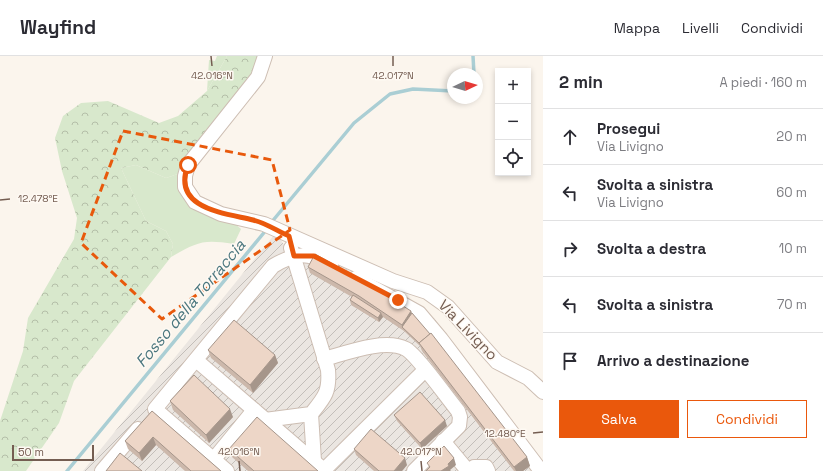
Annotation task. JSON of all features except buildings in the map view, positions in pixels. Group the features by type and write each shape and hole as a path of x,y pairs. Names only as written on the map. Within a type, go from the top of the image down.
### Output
{"street":[{"name":"Via Livigno","path":"266,56 258,77 192,158 188,165 184,176 187,191 195,202 221,214 264,224 393,281 433,295 448,307 497,362 528,378 543,392"},
{"path":"265,420 311,414 325,396 328,386 328,370 294,256 284,234"},
{"path":"102,471 273,266 294,256 314,256 419,313 441,339 541,471"},
{"path":"324,359 371,347 396,347 410,352 458,411 460,417 458,426 419,468"},
{"path":"196,360 321,467"},
{"path":"321,467 425,370"},
{"path":"155,409 227,471"},
{"path":"214,459 254,410"},
{"path":"311,414 321,467"},
{"path":"443,441 468,471 474,467 486,468 488,471"}],"highlighted area":[{"path":"123,131 272,160 290,230 162,319 81,243"}],"shaded area":[{"path":"274,235 280,238 286,249 310,251 407,300 434,318 543,462 543,471 83,471"}],"green space":[{"path":"217,56 227,56 207,91 209,60 215,61"},
{"path":"227,56 260,56 257,73 192,151 178,174 166,178 136,165 121,168 146,221 166,231 173,244 171,257 74,381 59,423 26,471 0,471 0,421 23,351 28,318 74,239 77,218 62,171 55,138 63,116 81,103 108,101 159,123 178,116 207,91"},
{"path":"136,165 166,178 178,174 181,192 233,222 241,229 234,244 214,242 201,243 171,257 173,244 166,231 146,221 121,168"}],"waterway":[{"name":"Fosso della Torraccia","path":"473,56 474,68"},
{"name":"Fosso della Torraccia","path":"270,224 354,123 390,94 413,89 447,91"},
{"name":"Fosso della Torraccia","path":"67,471 267,229"}],"route":[{"path":"188,165 184,176 185,187 195,202 221,214 253,220 289,236 294,256 314,256 398,300"}]}
